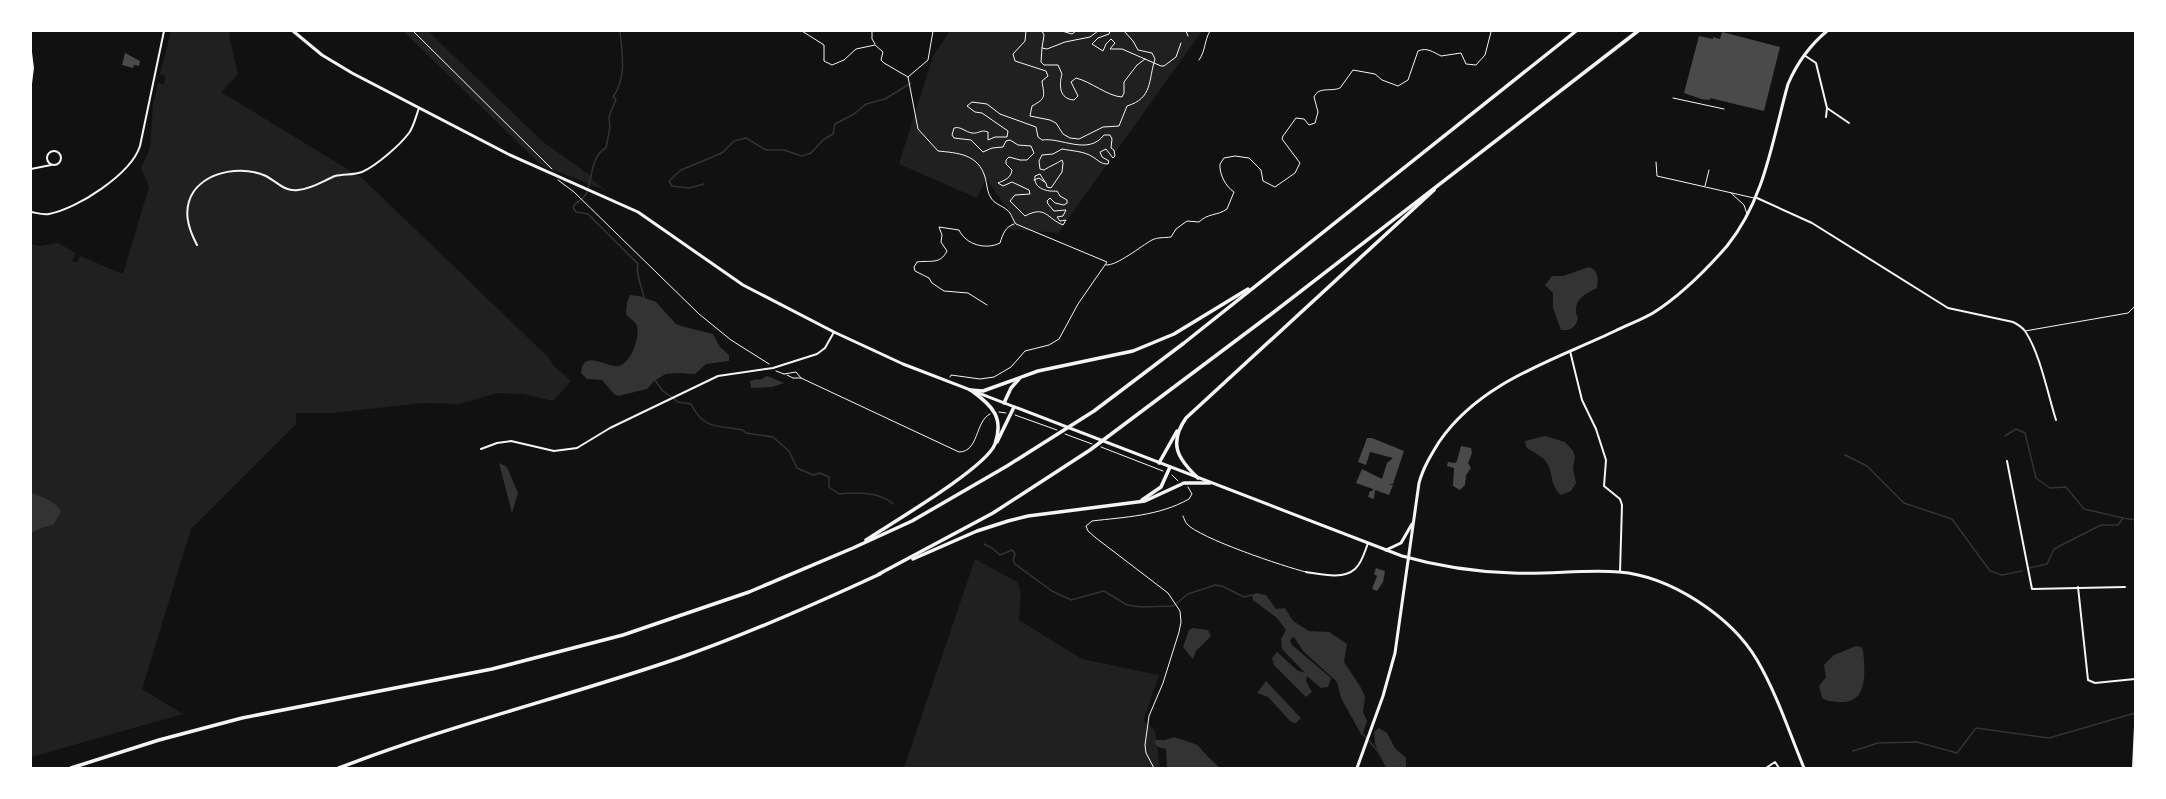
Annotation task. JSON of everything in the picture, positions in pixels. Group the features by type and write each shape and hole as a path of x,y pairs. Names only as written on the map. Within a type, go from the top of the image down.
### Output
{"highway":[{"path":"71,768 152,742 242,718 492,669 623,635 749,592 853,548 912,520 1007,466 1081,419 1172,352 1576,31"},
{"path":"879,574 993,513 1090,450 1270,315 1638,31"},
{"path":"1159,463 1180,426 1193,410 1309,307 1357,260 1454,172"},
{"path":"970,390 990,390 1023,376 1112,357 1151,345 1198,321 1268,276"},
{"path":"1004,403 1011,388 1023,376"},
{"path":"970,390 990,405 995,412 998,425 994,445"},
{"path":"853,548 922,505 973,468 994,445 1014,407"},
{"path":"1180,426 1177,443 1178,455 1184,464 1198,478"},
{"path":"1138,502 1160,488 1170,467"},
{"path":"339,768 424,737 679,658 762,628 966,536 1008,521 1028,516 1138,502 1154,498 1184,483 1210,482"}],"main road":[{"path":"293,31 334,62 508,154 590,190 644,216 735,280 834,332 891,359 1409,558 1465,568 1513,574 1620,572 1646,578 1692,596 1729,626 1756,659 1770,685 1804,768"},
{"path":"1357,768 1387,685 1396,653 1419,483 1424,468 1438,445 1458,418 1474,403 1500,385 1632,323 1664,305 1703,271 1726,247 1757,198 1788,84 1804,55 1827,31"},
{"path":"1386,550 1401,543 1413,520"}],"street":[{"path":"31,212 51,213 81,202 133,161 140,146 164,31"},
{"path":"31,52 33,68 31,84"},
{"path":"1804,55 1816,63 1827,108 1826,117"},
{"path":"197,245 187,219 188,203 196,188 210,177 224,172 256,172 291,191 310,188 336,176 361,172 371,166 409,132 419,108"},
{"path":"1827,108 1849,123"},
{"path":"31,170 51,164 57,165 61,161 62,157 54,150 48,154 47,160 51,164"},
{"path":"1757,198 1812,223 1948,308 2013,322 2025,331 2035,353 2056,420"},
{"path":"480,449 497,443 511,441 554,451 574,449 588,443 613,426 724,374 772,368 817,354 825,348 834,332"},
{"path":"1570,351 1582,400 1596,430 1606,460 1604,486 1620,499 1623,507 1620,572"},
{"path":"2007,461 2030,586 2032,589 2125,587"},
{"path":"1306,572 1326,575 1350,572 1359,565 1368,543"},
{"path":"2078,587 2087,677 2089,681 2095,683 2135,679"},
{"path":"2133,768 2135,726"},
{"path":"1766,768 1775,762 1778,768"}],"lane":[{"path":"1673,98 1724,109"},
{"path":"1656,162 1657,176 1757,198"},
{"path":"1705,187 1709,170"},
{"path":"1731,193 1744,205 1747,216"},
{"path":"2025,331 2128,313 2135,306"},
{"path":"1182,516 1187,525 1202,533 1259,557 1306,572"}],"path":[{"path":"412,31 549,166"},
{"path":"802,31 824,45 824,61 832,65 844,60 856,49 875,45"},
{"path":"872,31 872,39 875,45 883,52 881,60 908,77 918,129 938,151 965,155 973,159 980,166 985,176 990,196 994,202 1010,212 1016,224"},
{"path":"908,77 928,60 933,31"},
{"path":"1026,31 1025,42 1013,54 1015,61 1046,71 1048,76 1042,81 1046,93 1044,97 1032,106 1030,116 1050,120 1056,123 1063,134 1070,138 1079,139 1103,127 1119,126 1127,106 1144,99 1148,92 1155,59 1152,53 1138,50 1133,41 1124,31"},
{"path":"1042,31 1044,35 1041,62 1044,65 1058,65 1062,74 1059,86 1061,91 1070,100 1074,100 1078,96 1071,82 1076,78 1092,84 1110,94 1122,97 1124,93 1124,82 1137,65 1145,59"},
{"path":"1062,31 1072,34 1076,31"},
{"path":"1042,48 1047,49 1065,42 1090,37 1098,31"},
{"path":"1110,31 1109,34 1098,38 1092,44 1103,51 1106,44 1111,39 1115,43 1110,49 1122,49 1164,66 1176,58 1181,43"},
{"path":"1186,31 1188,36"},
{"path":"1199,60 1204,53 1206,46 1205,40 1210,31"},
{"path":"948,381 951,375 980,379 994,377 1011,367 1025,351 1049,345 1059,340 1078,304 1106,265 1117,263 1124,256 1154,239 1170,237 1176,229 1187,221 1199,222 1207,215 1216,215 1227,209 1234,192 1226,185 1221,172 1220,164 1224,158 1235,156 1250,158 1261,170 1263,181 1275,187 1292,176 1300,163 1284,144 1282,139 1296,118 1304,119 1309,125 1315,124 1318,112 1314,97 1315,94 1327,89 1340,88 1353,70 1375,74 1382,80 1398,86 1408,80 1418,51 1426,49 1434,51 1441,56 1461,53 1466,64 1476,65 1485,55 1491,32"},
{"path":"972,102 987,104 1000,114 1036,127 1038,137 1042,140 1049,139 1079,147 1095,142 1104,135 1110,135 1112,139 1111,148 1114,150 1115,156 1113,158 1106,149 1100,152 1102,157 1109,161 1108,164 1100,163 1093,157 1071,150 1062,149 1053,154 1042,155 1039,161 1040,169 1044,170 1049,165 1057,164 1062,160 1062,172 1051,188 1047,187 1040,174 1035,176 1034,180 1043,190 1048,192 1057,191 1060,196 1067,200 1068,203 1064,205 1055,203 1050,198 1047,201 1054,211 1066,210 1063,216 1057,217 1060,221 1066,220 1063,225 1038,211 1032,211 1025,216 1021,214 1010,202 1015,195 1030,194 1030,190 1012,182 1003,186 998,183 1005,181 1011,173 1012,170 1006,164 1006,160 1009,157 1027,160 1034,153 1030,146 1018,145 1010,140 1006,141 1003,148 992,148 983,152 971,140 954,138 952,135 954,128 958,127 972,133 988,132 988,140 995,136 1007,137 1008,131 982,112 975,112 967,106 969,104 972,102"},
{"path":"1034,180 1039,178 1045,182"},
{"path":"557,182 571,189 580,197 699,314 731,340 770,365"},
{"path":"987,305 968,293 944,291 936,287 929,278 915,271 914,267 917,262 936,262 944,256 947,251 941,242 942,236 939,227 959,230 966,241 972,244 989,246 1000,243 1001,234 1009,225 1016,224 1107,262 1106,265"},
{"path":"776,370 793,378 801,378"},
{"path":"784,374 795,372 801,378 960,452 970,447 985,417 993,413"},
{"path":"997,412 1008,414"},
{"path":"1015,415 1092,444"},
{"path":"1099,447 1166,472"},
{"path":"1170,474 1175,477 1178,483"},
{"path":"1154,768 1146,753 1145,745 1149,718 1165,677 1180,628 1181,617 1175,601 1167,591 1096,538 1086,526 1092,521 1150,514 1179,504 1189,500 1192,496 1190,490 1185,487"}],"shaded area":[{"path":"171,31 231,31 229,36 238,74 221,92 362,178 571,381 553,401 524,394 497,393 460,404 422,403 333,413 296,413 296,424 191,529 142,689 183,714 31,757 31,244 41,246 58,243 76,253 72,261 77,263 80,256 123,274 149,187 141,168 150,148 153,105 158,83 164,84 166,76 160,74"},
{"path":"403,31 428,31 542,141 591,176 591,179 607,191 541,165"},
{"path":"950,31 1202,31 1058,233 1009,229 1014,217 986,179 977,198 899,164 933,56"},
{"path":"1589,267 1595,270 1598,279 1597,288 1580,299 1576,307 1578,318 1576,324 1568,330 1561,330 1553,308 1553,293 1545,285 1552,276 1563,276"},
{"path":"630,295 639,296 656,302 676,324 713,334 720,347 729,355 729,361 706,364 695,374 666,374 655,380 647,389 618,396 614,394 602,380 587,379 581,373 586,362 590,360 619,366 623,364 631,355 636,343 638,331 636,324 626,314 627,302"},
{"path":"767,376 784,383 772,387 751,388 750,381 760,380"},
{"path":"1545,436 1565,442 1573,451 1575,457 1573,469 1576,483 1571,491 1561,495 1553,483 1547,463 1540,456 1526,447 1525,441"},
{"path":"499,463 507,467 518,493 512,513"},
{"path":"31,493 52,502 61,512 53,525 31,533"},
{"path":"975,559 1017,582 1021,591 1019,620 1082,659 1159,675 1143,721 1155,730 1160,768 904,768"},
{"path":"1256,593 1266,595 1276,609 1285,608 1293,621 1309,631 1329,632 1347,644 1344,662 1360,686 1365,697 1363,712 1367,721 1362,736 1341,698 1337,682 1303,651 1294,637 1290,640 1292,645 1331,678 1328,687 1321,688 1307,676 1306,681 1312,692 1306,697 1274,665 1272,658 1277,652 1297,670 1305,673 1282,649 1281,639 1286,630 1277,618 1253,600 1252,595"},
{"path":"1193,628 1208,630 1211,636 1196,651 1193,659 1183,647 1189,630"},
{"path":"1856,646 1861,647 1863,650 1864,676 1861,692 1856,698 1849,701 1833,702 1822,698 1819,686 1826,677 1824,665 1834,655"},
{"path":"1266,681 1301,718 1296,723 1291,722 1268,697 1257,693"},
{"path":"1379,728 1387,733 1395,748 1406,758 1406,768 1386,768 1375,744 1374,732"},
{"path":"1174,737 1198,745 1220,768 1167,768 1166,749 1158,747 1154,742 1156,740 1165,740"}],"building":[{"path":"1722,32 1780,47 1764,111 1710,98 1710,100 1701,99 1684,93 1699,36 1720,39"},
{"path":"125,53 140,61 139,66 134,65 133,68 122,65"},
{"path":"1367,438 1372,438 1404,451 1393,484 1388,484 1393,485 1389,495 1375,490 1374,499 1368,497 1370,491 1373,491 1373,489 1356,483 1362,469 1382,479 1387,463 1393,458 1370,452 1366,465 1358,462"},
{"path":"1461,446 1471,448 1472,453 1468,463 1471,468 1466,475 1465,485 1460,490 1453,486 1454,468 1447,466 1448,462 1455,463 1457,461"},
{"path":"1376,568 1385,571 1383,582 1377,591 1372,589 1377,576 1374,574"}],"waterway":[{"path":"620,31 622,73 613,97 616,99 609,117 610,127 606,148 597,156 594,162 586,194 573,207 576,212 588,214 638,264 638,277 644,299"},
{"path":"704,184 689,188 672,186 669,181 681,170 722,153 734,141 746,138 766,150 784,150 802,156 811,153 823,140 833,134 835,124 854,114 866,104 885,99 911,83"},
{"path":"655,380 662,390 678,402 691,404 701,418 712,425 743,430 746,433 773,437 789,451 797,468 813,475 820,473 829,477 829,487 839,494 860,493 875,495 888,500 893,504"},
{"path":"2005,436 2016,429 2025,433 2036,478 2050,488 2066,487 2084,509 2123,518"},
{"path":"1845,455 1867,466 1904,503 1952,519 1990,571 2002,575 2022,571"},
{"path":"2029,568 2047,564 2054,549 2101,525 2118,525 2123,518 2135,520"},
{"path":"984,544 992,548 1000,555 1012,550 1015,554 1013,560 1015,564 1052,591 1071,600 1104,591 1127,605 1142,607 1173,606 1188,594 1215,585 1222,586 1244,597 1252,595"},
{"path":"1853,751 1878,743 1917,742 1957,753 1976,728 2049,738 2135,713"},
{"path":"1362,733 1377,750 1384,761"}]}
